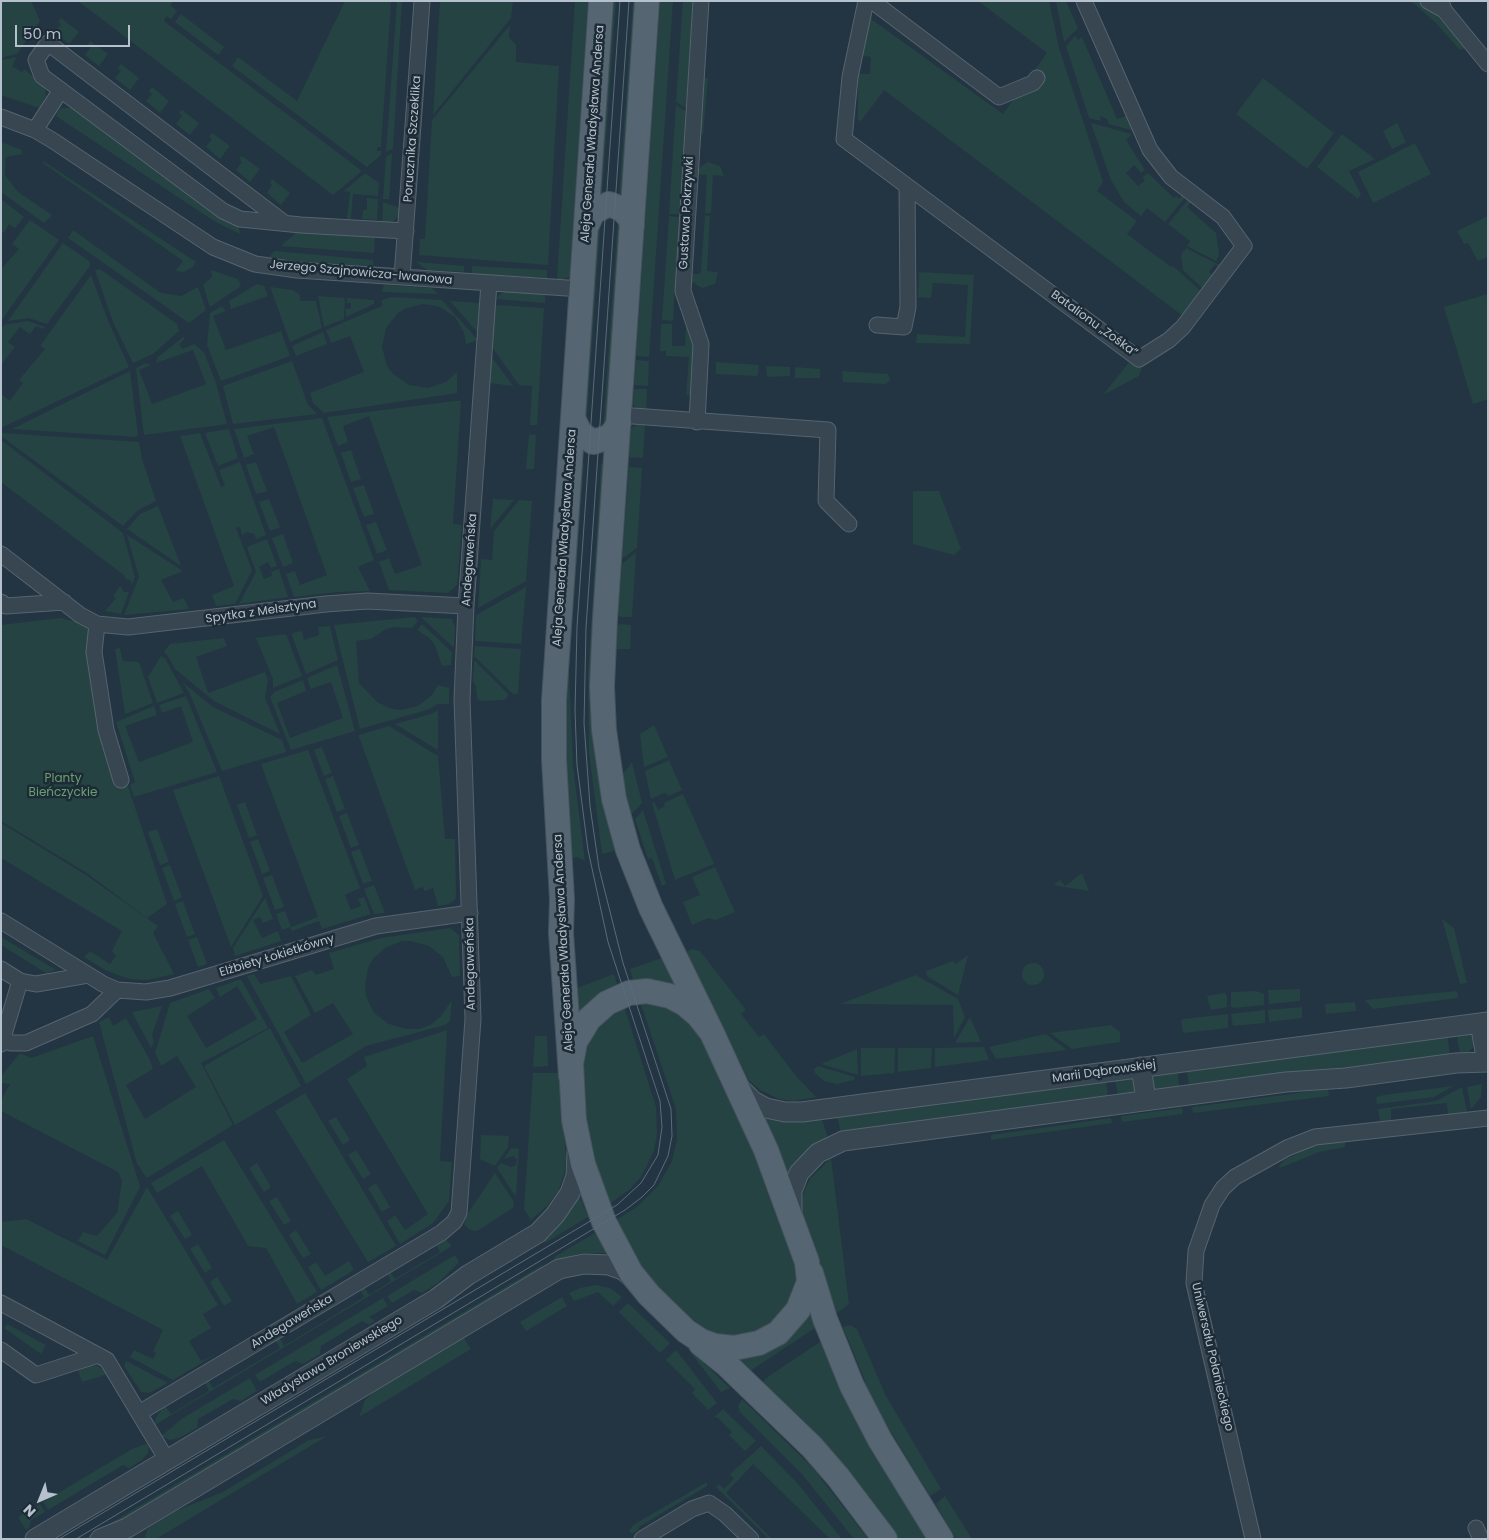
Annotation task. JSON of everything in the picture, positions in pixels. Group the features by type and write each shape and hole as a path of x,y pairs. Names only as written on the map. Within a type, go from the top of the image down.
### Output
{"main road":[{"name":"Aleja Generała Władysława Andersa","path":"572,1076 561,933 562,899 553,731 601,1"},
{"path":"647,1 602,663 607,757 619,823 651,908 733,1077 766,1150 795,1227 825,1319 852,1386 880,1440 941,1539"},
{"path":"586,225 593,212 609,204 622,209 630,218 632,226"},
{"path":"573,418 580,433 593,442 608,437 616,430 619,419"},
{"path":"712,1033 693,1009 677,1000 647,991 624,995 603,1006 584,1025 573,1048 572,1076 577,1143 594,1198 626,1264 640,1285 686,1331 727,1365 812,1447 838,1477 885,1539"},
{"path":"686,1331 708,1344 728,1348 747,1346 771,1338 789,1323 802,1302 809,1282 807,1262"}],"street":[{"name":"Porucznika Szczeklika","path":"402,277 422,1"},
{"name":"Gustawa Pokrzywki","path":"698,422 701,344 683,292 701,1"},
{"name":"Batalionu „Zośka”","path":"866,1 850,77 844,139 1139,359 1169,340 1183,327 1244,246 1224,217 1171,177 1150,150 1084,1"},
{"path":"872,1 999,97 1033,83 1037,78"},
{"path":"1428,1 1443,6 1488,64"},
{"path":"283,222 48,43 36,60 42,76 223,211 240,219 406,231"},
{"path":"35,130 61,90"},
{"name":"Jerzego Szajnowicza-Iwanowa","path":"1,117 35,130 222,250 268,266 402,277 582,288"},
{"path":"878,325 904,327 908,307 907,186"},
{"name":"Andegaweńska","path":"139,1413 441,1233 457,1218 461,1205 472,1019 470,913 462,752 466,606 489,283"},
{"path":"619,419 828,430 826,501 849,524"},
{"name":"Spytka z Melsztyna","path":"1,554 80,615 97,624 128,628 296,607 367,601 466,606"},
{"path":"1,602 6,606 64,602"},
{"path":"97,624 94,652 106,730 121,780"},
{"name":"Elżbiety Łokietkówny","path":"1,921 88,975 117,990 146,992 170,988 376,926 434,916 470,913"},
{"path":"1,969 20,981 36,984 88,975"},
{"path":"20,981 9,1012 3,1042 26,1043 92,1014 117,990"},
{"path":"795,1227 791,1205 795,1179 811,1159 835,1143 1286,1082 1346,1078 1456,1063 1487,1062 1484,1022"},
{"name":"Marii Dąbrowskiej","path":"733,1077 753,1101 766,1108 794,1112 1484,1022"},
{"path":"1141,1067 1146,1100"},
{"name":"Uniwersału Połanieckiego","path":"1253,1539 1194,1283 1196,1251 1212,1204 1223,1188 1236,1177 1287,1148 1315,1137 1488,1118"},
{"name":"Władysława Broniewskiego","path":"35,1539 436,1299 468,1275 538,1233 562,1208 574,1185 577,1168 577,1143"},
{"path":"100,1539 130,1533 559,1269 584,1264 609,1266 623,1270 640,1285"},
{"path":"1,1303 107,1360 167,1460"},
{"path":"1,1350 36,1375 98,1354"},
{"path":"642,1539 692,1509 709,1503 725,1514 751,1539"}],"green space":[{"path":"1,1 31,1 40,21 17,54 4,57 2,60 17,57 12,66 22,72 24,69 44,85 46,96 39,108 1,95"},
{"path":"78,1 173,1 171,6 177,11 171,19 166,16 164,21 362,171 333,195"},
{"path":"345,1 391,1 381,147 377,147 377,151 381,151 381,155 367,167 232,66 238,57 297,101"},
{"path":"397,1 402,1 393,149 386,152"},
{"path":"440,1 513,1 511,18 433,115"},
{"path":"575,1 588,1 570,273 569,277 557,279"},
{"path":"610,1 616,1 602,196 597,199"},
{"path":"633,1 639,1 626,200 619,197"},
{"path":"660,1 673,1 649,357 636,356"},
{"path":"683,1 693,1 686,108 676,102"},
{"path":"978,1 1049,1 1059,48 1103,182 1097,191 1137,221 1127,234 1171,267 1173,266 1201,291 1183,316 884,90 861,121 858,120 858,74 870,74 871,57 861,55 866,25 871,19 1003,114 1047,53"},
{"path":"1056,1 1066,1 1078,28 1064,42"},
{"path":"1411,1 1421,1 1432,10 1465,48 1460,50 1437,24"},
{"path":"181,14 224,47 218,55 175,22"},
{"path":"61,18 79,32 69,44 55,32 61,24 58,22"},
{"path":"510,25 509,37 516,45 516,62 559,66 548,265 419,255 420,239 425,239 432,120"},
{"path":"1075,36 1078,40 1082,37 1117,119 1128,115 1131,130 1109,124 1107,119 1100,116 1101,121 1089,118 1066,46"},
{"path":"90,41 108,54 99,66 85,55 91,47 88,44"},
{"path":"121,64 139,78 130,90 115,78 121,71 118,68"},
{"path":"703,78 708,78 703,135 699,135"},
{"path":"1263,78 1334,133 1307,169 1236,114"},
{"path":"152,87 169,101 160,113 146,101 152,94 149,91"},
{"path":"676,105 686,111 680,214 669,214"},
{"path":"63,108 77,108 238,224 240,234 214,221 56,116 59,110"},
{"path":"182,110 199,123 190,135 176,124 182,116 179,113"},
{"path":"1091,123 1132,134 1126,140 1145,170 1141,173 1134,165 1126,173 1138,186 1145,181 1143,177 1148,173 1174,198 1176,196 1179,199 1183,194 1187,195 1165,222 1147,208 1141,216 1124,202 1111,180"},
{"path":"1397,123 1406,142 1392,149 1383,131"},
{"path":"212,133 230,146 220,159 206,147 212,139 209,137"},
{"path":"1342,134 1375,159 1349,171 1361,194 1358,199 1317,167"},
{"path":"1,142 22,150 22,154 6,157 5,175 18,192 52,215 44,223 1,192"},
{"path":"1415,143 1431,174 1373,203 1358,172"},
{"path":"392,153 389,199 383,199 386,157"},
{"path":"242,156 260,169 250,182 236,170 242,162 239,159"},
{"path":"43,161 196,262 193,267 184,272 175,271 183,261 43,163"},
{"path":"708,162 720,166 724,176 713,175 711,213 705,213 707,175 696,174 700,167"},
{"path":"365,173 379,183 378,196 353,194 351,219 347,219 350,192 344,191"},
{"path":"272,179 290,193 281,205 267,193 272,185 270,183"},
{"path":"1190,197 1192,201 1187,207 1216,233 1219,254 1216,261 1187,246 1190,241 1168,224"},
{"path":"367,198 378,199 377,220 362,219 363,210 367,210"},
{"path":"1,199 24,217 15,228 9,224 4,233 1,231"},
{"path":"383,202 400,208 400,214 394,221 382,225"},
{"path":"601,215 586,430 582,422 595,226"},
{"path":"705,215 710,216 707,271 718,272 715,284 702,288 692,282 691,274 699,274 701,271"},
{"path":"618,216 621,219 610,422 603,431"},
{"path":"669,216 679,217 673,321 662,320"},
{"path":"1488,216 1488,257 1478,261 1468,243 1464,244 1457,231"},
{"path":"30,220 59,240 1,321 1,269 19,249 12,244"},
{"path":"73,230 161,293 181,296 198,287 206,310 189,323 68,238"},
{"path":"299,230 375,233 374,253 281,246"},
{"path":"63,243 89,261 90,266 47,324 29,318 8,321"},
{"path":"1186,248 1221,266 1219,268 1215,264 1209,272 1214,276 1203,289 1183,270 1181,255"},
{"path":"275,251 373,260 373,266 309,263 269,257"},
{"path":"416,262 464,266 464,272 427,270"},
{"path":"472,266 547,270 547,278 472,274"},
{"path":"100,269 177,324 179,331 153,354 133,363 113,322 95,270"},
{"path":"211,270 238,279 241,286 210,307 203,285 212,277"},
{"path":"919,272 974,275 970,344 916,343 917,334 965,337 968,285 933,283 931,298 918,297"},
{"path":"91,275 109,323 129,367 1,428 1,394 10,401 23,383 19,380 45,349 40,346"},
{"path":"257,284 264,286 268,296 231,309 229,301"},
{"path":"384,285 432,288 438,294 382,292"},
{"path":"270,287 293,290 300,295 300,301 316,301 322,328 290,342"},
{"path":"507,291 545,295 545,303 496,299 500,294"},
{"path":"1488,294 1488,399 1473,404 1444,307"},
{"path":"318,296 345,298 344,319 324,327"},
{"path":"392,297 442,300 478,340 466,344 464,333 455,317 440,307 431,305 422,304 404,309 397,314 386,328 382,347 387,366 393,374 409,385 428,388 446,382 457,372 457,393 324,413 313,403 310,393 364,372 350,336 331,343 326,330 382,306 382,300"},
{"path":"347,298 374,300 374,304 346,317 346,309 351,309 351,303 347,303"},
{"path":"450,301 481,303 479,334"},
{"path":"495,305 544,308 537,425 530,425 532,386 519,385 492,347"},
{"path":"222,306 226,311 213,316 226,350 281,331 290,356 221,381 207,345 210,313"},
{"path":"28,321 45,327 43,329 36,326 30,334 20,327 8,342 15,347 1,365 1,329 4,325"},
{"path":"661,324 672,324 672,346 685,346 686,325 689,325 694,341 693,396 686,395 689,357 666,356 666,351 660,351"},
{"path":"323,332 327,344 296,356 292,346"},
{"path":"183,337 185,338 179,345 183,349 194,344 204,352 216,383 227,424 144,435 136,368 146,363 151,365 139,370 152,404 206,384 193,350 156,363 158,357"},
{"path":"491,356 513,386 489,383"},
{"path":"636,360 649,361 648,386 634,385"},
{"path":"292,361 308,405 317,414 233,424 223,386"},
{"path":"1130,361 1137,366 1144,362 1139,376 1103,395"},
{"path":"716,362 759,365 758,374 757,376 716,374"},
{"path":"766,366 790,367 790,376 767,377"},
{"path":"795,367 820,369 820,378 795,378"},
{"path":"130,371 138,435 136,437 12,429"},
{"path":"842,371 888,374 890,380 886,384 843,382"},
{"path":"634,389 647,389 646,411 639,410 633,405"},
{"path":"461,401 453,524 462,525 457,585 448,593 389,590 379,562 389,558 395,574 422,565 369,416 343,426 348,442 338,446 327,417"},
{"path":"322,418 374,560 358,567 370,591 338,592 294,597 286,574 295,571 300,585 327,575 274,427 247,436 254,454 244,458 234,429"},
{"path":"639,424 645,424 643,458 629,457 631,428"},
{"path":"229,429 238,458 218,466 205,433"},
{"path":"1,433 139,442 142,459 156,501 138,510 123,526 1,436"},
{"path":"200,433 221,487 225,486 219,470 240,462 266,535 256,539 254,534 247,532 242,535 240,527 236,528 252,570 235,604 216,606 212,595 234,586 180,436"},
{"path":"529,434 536,435 534,469 526,469"},
{"path":"1,440 123,533 135,577 132,585 130,580 125,579 125,576 1,482"},
{"path":"351,450 361,479 351,482 341,453"},
{"path":"256,462 267,491 256,494 246,465"},
{"path":"578,462 584,463 569,670 573,766 585,861 577,857 570,858 562,772"},
{"path":"601,464 607,465 618,850 602,854 589,752 588,674"},
{"path":"629,467 642,468 637,548 622,559"},
{"path":"364,485 374,514 364,517 353,488"},
{"path":"913,491 939,491 961,549 954,555 913,544"},
{"path":"269,499 280,527 270,531 259,502"},
{"path":"493,499 514,500 490,529"},
{"path":"519,500 532,501 526,581 478,608 481,559 492,560 494,531"},
{"path":"158,506 181,566 127,529 140,514"},
{"path":"376,522 387,550 377,554 366,525"},
{"path":"283,534 293,563 283,567 272,538"},
{"path":"127,535 183,571 161,580 173,602 184,598 189,609 124,615 139,577"},
{"path":"267,539 277,566 271,568 268,562 259,567 264,579 272,576 271,572 279,569 288,597 239,604 256,572 247,547"},
{"path":"636,552 632,617 622,617 618,615 622,564"},
{"path":"120,586 124,592 129,592 121,614 105,611 116,598 113,596"},
{"path":"526,587 521,644 475,641 476,615"},
{"path":"414,617 418,621 412,628 395,627 386,629 371,639 356,641 359,683 377,702 392,709 401,710 418,706 432,695 438,685 449,688 449,704 437,704 430,709 360,729 334,625"},
{"path":"421,617 452,619 455,627 454,648"},
{"name":"Planty Bieńczyckie","path":"60,618 91,625 115,747 167,904 147,918 87,873 1,821 1,625"},
{"path":"422,624 452,652 451,665 442,666 435,645 429,638 417,630"},
{"path":"621,624 631,625 630,649 613,649 614,627"},
{"path":"330,626 338,660 306,674 292,635 293,633 302,631 304,640 319,635 318,627"},
{"path":"286,634 302,676 273,688 273,679 256,638"},
{"path":"224,638 227,646 196,657 208,693 265,672 268,680 265,698 280,734 214,701 175,669 164,652 170,644"},
{"path":"475,646 521,649 518,694 513,694 474,656"},
{"path":"120,648 123,661 139,662 153,703 125,714 115,649"},
{"path":"161,656 165,658 184,693 157,703 148,677"},
{"path":"474,660 508,694 504,700 480,701 477,698 476,686 473,681"},
{"path":"337,665 355,731 291,750 270,697 274,692 303,680 306,691 277,703 290,738 343,718 331,682 311,689 307,678"},
{"path":"182,682 213,707 282,740 286,752 222,771 189,692"},
{"path":"186,696 217,772 134,797 130,785 135,782 116,722 154,706 157,715 125,726 139,762 193,742 181,706 162,713 159,705"},
{"path":"438,710 438,750 395,724 431,714"},
{"path":"654,725 668,757 644,767 640,734"},
{"path":"389,726 438,756 445,839 455,839 456,895 455,900 449,904 438,906 433,888 424,891 423,887 415,890 359,737 359,735"},
{"path":"322,747 332,773 324,776 314,750"},
{"path":"308,750 360,888 345,895 351,910 361,906 358,899 364,897 371,914 322,929 319,921 292,931 290,927 282,930 276,914 285,911 291,927 318,917 261,764"},
{"path":"669,760 682,790 669,796 664,793 651,799 645,771"},
{"path":"632,762 642,803 629,817 619,779"},
{"path":"219,776 263,896 231,947 173,790"},
{"path":"333,776 345,809 337,812 325,779"},
{"path":"683,794 714,864 675,880 652,803 654,802 658,810 665,806 664,803"},
{"path":"245,802 257,835 249,838 237,805"},
{"path":"643,810 666,884 662,886 652,858 648,859 635,819"},
{"path":"347,813 359,845 351,848 339,816"},
{"path":"1,823 86,875 158,926 153,933 174,974 148,980 129,979 105,970 84,957 90,951 110,964 116,956 112,951 122,931 1,858"},
{"path":"157,829 169,862 160,865 148,832"},
{"path":"258,839 270,871 262,874 250,842"},
{"path":"360,849 372,881 363,884 351,852"},
{"path":"170,865 182,897 174,901 162,868"},
{"path":"715,867 735,912 716,920 708,918 692,925 683,902 700,895 692,877"},
{"path":"1082,873 1089,891 1053,885 1060,880 1065,886"},
{"path":"272,875 284,907 275,910 263,878"},
{"path":"374,885 385,913 374,914 364,889"},
{"path":"265,898 273,919 263,923 260,917 253,920 262,938 278,931 281,941 235,956 233,948"},
{"path":"183,901 195,934 187,937 175,904"},
{"path":"1442,919 1454,928 1467,983 1460,984"},
{"path":"450,928 459,935 460,976 452,977 443,957 429,946 411,941 402,941 385,948 372,960 368,968 365,986 366,996 374,1013 389,1024 407,1029 420,1029 432,1024 441,1016 452,1000 450,1021 445,1025 366,1046 306,1084 247,976 254,974 260,984 291,976 311,1015 284,1032 302,1063 353,1034 333,1003 315,1013 295,976 312,970 316,975 334,969 329,953 381,938"},
{"path":"1,937 56,970 46,973 1,945"},
{"path":"197,937 207,964 198,967 188,940"},
{"path":"692,949 700,951 746,1010 741,1014 759,1037 764,1034 796,1076 816,1097 794,1101 779,1099 760,1090 749,1080 685,952"},
{"path":"968,955 958,995 927,976 926,971 953,961 956,964"},
{"path":"662,958 678,989 634,983 630,969"},
{"path":"1033,963 1041,966 1044,974 1041,982 1033,985 1025,982 1022,974 1025,966"},
{"path":"614,974 618,987 579,1015 577,988"},
{"path":"916,975 958,999 965,1017 954,1038 953,1005 840,1004"},
{"path":"241,979 268,1028 201,1063 233,1125 147,1178 137,1164 99,1022 109,1017 113,1026 126,1018 149,1058 153,1069 126,1085 145,1119 196,1087 177,1056 161,1066 155,1053 170,1003 209,989 215,998 187,1016 206,1048 257,1019 237,986 220,997 216,988"},
{"path":"1300,989 1300,1001 1269,1004 1268,990"},
{"path":"1256,991 1264,994 1264,1005 1233,1008 1231,1006 1231,992"},
{"path":"1457,991 1458,998 1373,1009 1365,1000"},
{"path":"1225,993 1227,996 1227,1007 1211,1010 1207,996"},
{"path":"640,1001 668,1006 691,1022 704,1042 750,1139 795,1263 796,1284 791,1301 778,1320 758,1333 725,1337 703,1329 655,1284 639,1265 614,1221 637,1207 658,1186 672,1161 677,1139 676,1109"},
{"path":"1355,1002 1356,1011 1326,1014 1325,1004"},
{"path":"162,1006 152,1035 154,1042 151,1048 132,1012"},
{"path":"624,1006 656,1107 657,1135 654,1151 641,1177 630,1189 607,1206 597,1180 587,1125 583,1057 585,1046 601,1020"},
{"path":"1302,1007 1302,1018 1269,1022 1268,1010"},
{"path":"1265,1010 1265,1023 1233,1026 1231,1014"},
{"path":"1228,1014 1228,1028 1183,1033 1181,1021 1183,1019"},
{"path":"970,1017 981,1042 955,1043"},
{"path":"1111,1025 1120,1032 1120,1042 1072,1049 1050,1033"},
{"path":"270,1028 301,1086 235,1125 204,1066"},
{"path":"1463,1029 1473,1034 1475,1045 1469,1052 1460,1054 1456,1030"},
{"path":"447,1030 440,1161 452,1162 449,1201 433,1223 400,1244 387,1221 395,1215 405,1230 428,1214 347,1079 367,1066 364,1057"},
{"path":"1447,1031 1450,1056 1190,1091 1186,1066"},
{"path":"1046,1034 1067,1050 996,1059 989,1047"},
{"path":"93,1036 140,1187 105,1255 78,1241 83,1232 97,1236 117,1213 122,1181 118,1172 1,1111 1,1100 10,1084 1,1083 1,1076 20,1053 31,1058"},
{"path":"535,1036 547,1036 548,1066 533,1067"},
{"path":"984,1047 989,1060 935,1067 935,1048"},
{"path":"861,1048 895,1048 894,1073 861,1076"},
{"path":"898,1048 932,1048 931,1068 898,1072"},
{"path":"857,1049 858,1075 821,1064"},
{"path":"818,1066 855,1077 854,1080 837,1084 824,1081 815,1073 814,1069"},
{"path":"1177,1067 1180,1092 1158,1093 1152,1088 1151,1075"},
{"path":"533,1073 560,1073 566,1159 564,1175 558,1191 547,1206 531,1220 524,1209"},
{"path":"1114,1075 1131,1076 1135,1081 1135,1094 1119,1100"},
{"path":"1105,1076 1109,1101 842,1136 836,1113"},
{"path":"1482,1084 1481,1097 1471,1109 1467,1087"},
{"path":"1453,1086 1434,1097 1377,1104 1376,1097 1384,1095"},
{"path":"1462,1087 1467,1112 1448,1115 1447,1103 1391,1109 1391,1121 1380,1122 1378,1109 1436,1101"},
{"path":"1328,1089 1329,1096 1193,1113 1192,1107"},
{"path":"305,1093 396,1246 368,1262 275,1111"},
{"path":"1182,1108 1183,1114 1122,1122 1121,1116"},
{"path":"820,1114 829,1141 789,1176 764,1115"},
{"path":"336,1117 350,1140 343,1145 328,1121"},
{"path":"1111,1118 1112,1123 991,1140 991,1135"},
{"path":"481,1135 509,1136 508,1147 495,1166 480,1159"},
{"path":"224,1140 317,1292 297,1304 266,1248 248,1246 202,1166 157,1193 151,1183"},
{"path":"1345,1140 1345,1147 1319,1152 1280,1168 1279,1166 1284,1160 1313,1146"},
{"path":"511,1148 519,1149 516,1197 497,1168 501,1163 511,1167 516,1165 517,1160 514,1156 504,1159"},
{"path":"356,1150 371,1174 363,1179 348,1155"},
{"path":"831,1158 849,1304 837,1313 801,1210 804,1192 810,1179"},
{"path":"257,1163 271,1187 264,1192 249,1168"},
{"path":"495,1173 514,1202 513,1208 477,1231 470,1230 464,1224 468,1213"},
{"path":"376,1183 390,1207 382,1212 368,1188"},
{"path":"147,1187 218,1305 203,1314 211,1328 189,1341 201,1361 218,1353 173,1380 130,1357 134,1350 153,1359 156,1353 153,1351 163,1330 1,1245 1,1222 26,1219 107,1260"},
{"path":"277,1197 291,1221 284,1225 269,1201"},
{"path":"580,1197 588,1217 545,1243 543,1239 563,1221"},
{"path":"178,1211 192,1235 185,1239 170,1216"},
{"path":"296,1230 311,1254 303,1258 289,1235"},
{"path":"595,1233 606,1253 583,1253 556,1261 554,1257"},
{"path":"445,1239 452,1246 155,1425 156,1417 165,1406 171,1414 209,1391 205,1382 208,1380 213,1388 280,1348 275,1340 279,1337 284,1346 364,1297 360,1289 364,1287 369,1295 391,1281 387,1273 390,1271 395,1279 440,1252 436,1245"},
{"path":"198,1244 212,1268 205,1273 190,1249"},
{"path":"455,1255 459,1262 438,1283 422,1293 414,1290 392,1303 387,1296"},
{"path":"349,1261 354,1270 321,1290 308,1267 316,1262 325,1276"},
{"path":"542,1265 544,1268 92,1539 84,1539"},
{"path":"217,1277 232,1301 224,1306 210,1282"},
{"path":"595,1285 610,1288 622,1297 613,1306 598,1292 574,1301 569,1293 580,1288"},
{"path":"562,1297 567,1306 526,1331 520,1322"},
{"path":"383,1298 388,1306 369,1317 375,1321 369,1325 362,1321 321,1346 320,1354 303,1364 295,1361 260,1382 255,1375"},
{"path":"628,1303 670,1343 660,1353 619,1312"},
{"path":"810,1308 818,1326 747,1373 735,1357"},
{"path":"7,1324 46,1345 41,1354 4,1328"},
{"path":"850,1325 857,1329 886,1396 941,1489 930,1496 868,1394 864,1378 843,1327"},
{"path":"464,1338 471,1349 359,1417 365,1400 375,1391"},
{"path":"823,1340 930,1539 895,1539 759,1385 769,1376"},
{"path":"685,1345 730,1388 721,1392"},
{"path":"676,1350 717,1403 708,1410 692,1393 695,1389 666,1360"},
{"path":"126,1361 168,1383 149,1393 141,1392 124,1366"},
{"path":"89,1364 98,1366 108,1374 82,1382 78,1370 66,1374 65,1370"},
{"path":"250,1378 257,1391 241,1401 233,1399 198,1419 197,1428 179,1438 170,1440 161,1436 183,1418"},
{"path":"742,1399 813,1468 868,1539 854,1539 801,1473 740,1412 738,1406"},
{"path":"723,1409 756,1441 745,1451 729,1435 732,1432 717,1417 714,1417"},
{"path":"327,1436 156,1539 144,1539 148,1528 178,1510 223,1492 309,1440"},
{"path":"149,1443 148,1453 142,1460 129,1468 123,1465 48,1510 43,1502 132,1449"},
{"path":"761,1446 799,1485 842,1539 830,1539 753,1464 726,1493 772,1539 769,1539 716,1487 719,1484 724,1489 734,1479 730,1474"},
{"path":"707,1482 707,1486 639,1527 632,1534 629,1531 633,1525"},
{"path":"945,1496 972,1539 956,1539 936,1504"},
{"path":"40,1504 45,1512 31,1520 29,1528 26,1530 18,1517"}],"tram line":[{"path":"59,1539 617,1205 641,1183 658,1155 662,1127 660,1101 608,942 588,850 577,765 575,711 577,627 620,1"},
{"path":"76,1539 625,1210 654,1185 668,1156 672,1136 671,1109 623,963 599,868 590,806 584,723 586,628 629,1"}]}
